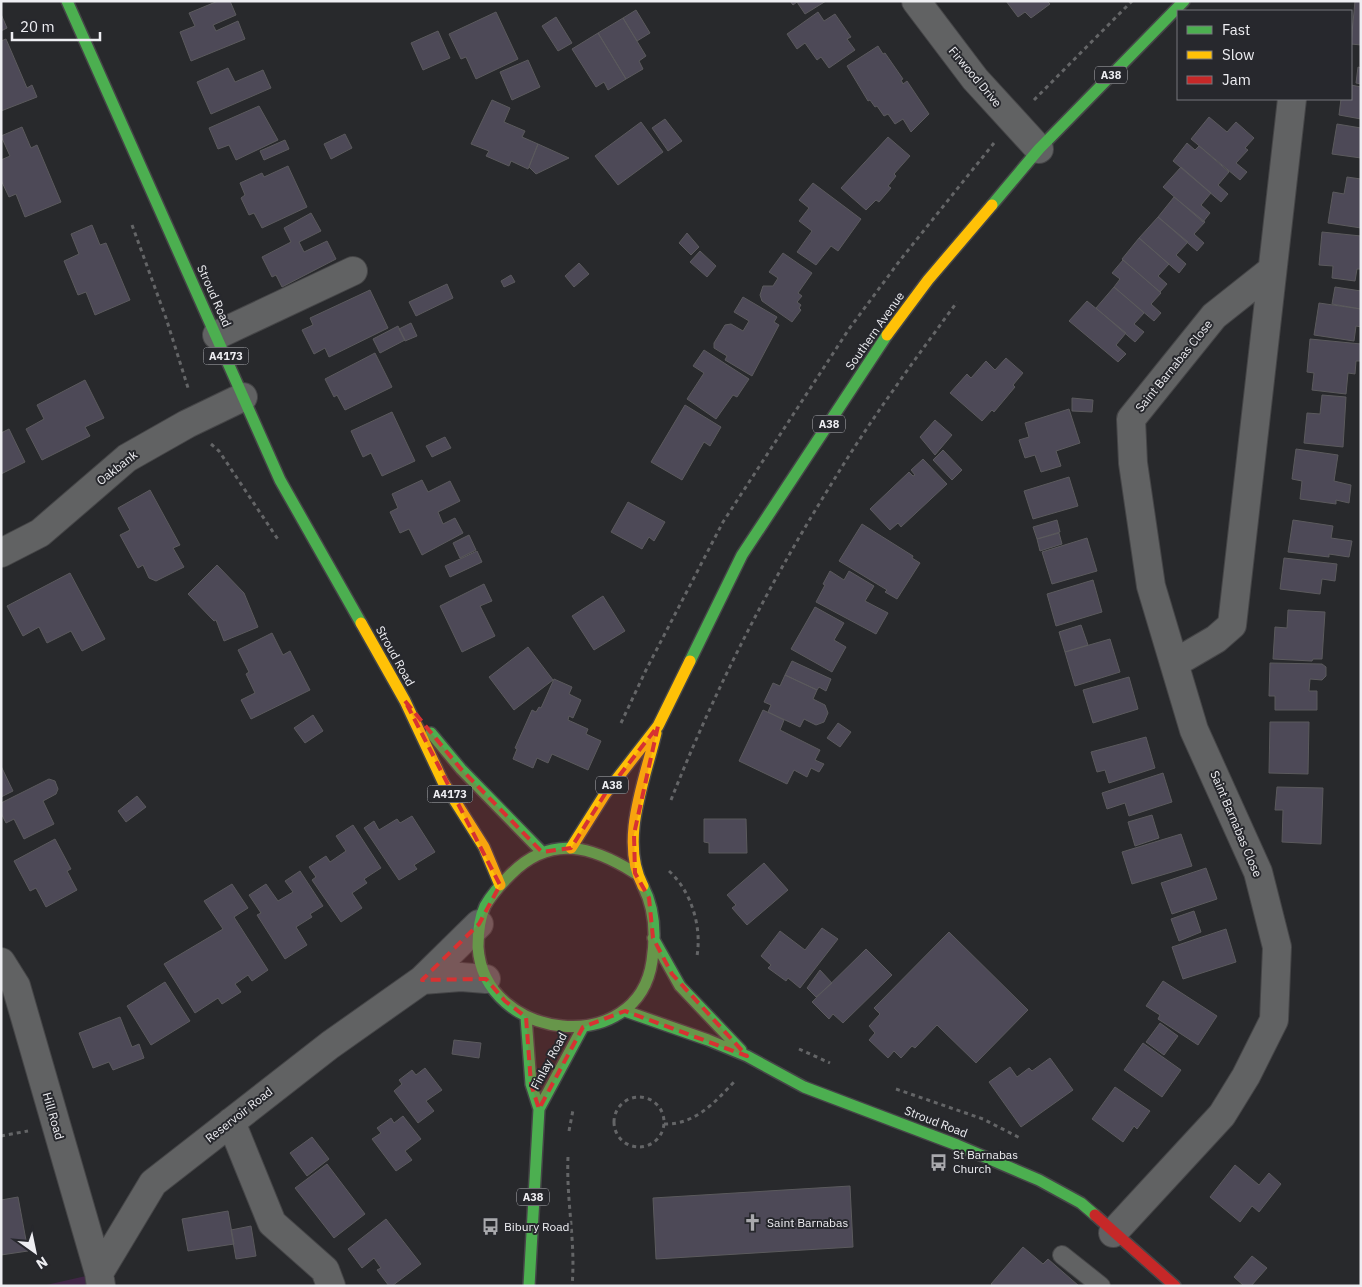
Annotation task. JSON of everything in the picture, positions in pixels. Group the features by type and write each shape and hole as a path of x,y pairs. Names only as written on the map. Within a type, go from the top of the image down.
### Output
{"main road":[{"name":"Stroud Road","path":"67,1 280,480 405,701"},
{"name":"Southern Avenue","path":"658,726 742,555 884,339 928,280 1039,149 1184,1"},
{"name":"A4173","path":"405,701 461,769 542,852"},
{"name":"A4173","path":"405,701 443,782 484,847 500,885"},
{"name":"A38","path":"571,848 605,794 658,726"},
{"name":"A38","path":"635,873 634,834 658,726"},
{"name":"A38","path":"571,848 594,850 616,860 635,873 649,898 654,924 653,956 645,985 625,1011 605,1021 583,1026 554,1027 526,1017 505,1001 486,979 479,954 479,924 486,904 500,885 519,865 542,852 571,848"},
{"name":"Stroud Road","path":"653,938 680,986 747,1056"},
{"name":"Stroud Road","path":"625,1011 677,1028 747,1056 804,1087 957,1145 1039,1180 1081,1204 1173,1285"},
{"name":"Finlay Road","path":"526,1017 531,1084 540,1109 529,1286"},
{"name":"Finlay Road","path":"540,1109 583,1026"}],"street":[{"name":"Firwood Drive","path":"916,1 975,79 1039,149"},
{"path":"1175,663 1216,639 1232,625 1292,100"},
{"name":"Saint Barnabas Close","path":"1113,1232 1222,1115 1246,1076 1274,1020 1277,947 1258,872 1194,730 1151,586 1133,463 1131,419 1214,316 1272,270"},
{"path":"217,335 353,272"},
{"name":"Oakbank","path":"1,553 40,533 127,458 187,424 243,397"},
{"name":"Reservoir Road","path":"100,1279 153,1183 330,1045 422,980 479,924"},
{"name":"Hill Road","path":"1,962 16,986 100,1279"},
{"path":"422,980 461,977 486,979"},
{"path":"231,1122 272,1223 325,1270 331,1286"}],"lane":[{"path":"1062,1255 1101,1286"}],"path":[{"path":"130,219 166,318 192,399 184,408 191,439 206,440 219,451 282,546"},
{"path":"671,802 716,694 769,589 841,468 957,302"},
{"path":"663,865 677,878 692,906 700,938 696,962"},
{"path":"796,1048 836,1066"},
{"path":"664,1124 689,1119 710,1108 734,1082"},
{"path":"886,1086 933,1100 983,1119 1022,1139"},
{"path":"641,1097 655,1103 664,1116 664,1124 662,1132 657,1139 642,1147 626,1143 620,1138 614,1123 619,1107 626,1101 641,1097"},
{"path":"568,1140 574,1106"},
{"path":"568,1149 567,1177 575,1258 572,1286"}],"highlighted area":[{"path":"405,701 461,769 542,852 571,848 605,794 658,726 634,834 635,873 649,898 653,938 672,974 747,1056 625,1011 583,1027 539,1109 531,1084 526,1017 505,1001 486,979 422,980 479,924 500,885"}],"shaded area":[{"path":"99,1273 101,1286 42,1286"}],"building":[{"path":"218,1 230,1 236,15 213,25 216,31 238,21 245,39 191,61 180,32 195,26 189,13"},
{"path":"790,1 826,1 805,14 797,2 793,5"},
{"path":"1006,1 1047,1 1050,4 1031,18 1025,12 1018,17"},
{"path":"1355,1 1361,1 1361,45 1352,44"},
{"path":"636,10 650,33 637,41 623,18"},
{"path":"496,12 518,59 476,79 466,57 461,59 449,34"},
{"path":"818,12 824,21 835,14 851,37 847,39 855,50 829,68 821,57 817,60 805,43 797,49 787,34"},
{"path":"1,14 7,28 1,31"},
{"path":"556,17 572,43 558,51 542,26"},
{"path":"623,18 646,56 639,61 643,69 626,79 598,33"},
{"path":"438,31 450,58 423,70 411,43"},
{"path":"598,33 626,79 608,90 604,82 596,87 572,49"},
{"path":"6,39 27,88 32,85 37,97 1,111 1,41"},
{"path":"878,46 903,79 901,80 903,84 907,81 929,114 911,132 903,119 895,124 888,114 884,116 877,106 875,107 870,100 868,101 847,66"},
{"path":"528,60 540,87 512,100 500,72"},
{"path":"1358,67 1361,68 1361,84 1356,83"},
{"path":"228,68 235,82 263,70 271,88 211,114 197,82"},
{"path":"1352,85 1361,87 1361,119 1339,115 1341,100 1352,100"},
{"path":"492,100 510,108 504,122 525,131 522,137 538,144 528,169 511,161 509,166 486,156 489,151 471,144"},
{"path":"259,106 278,140 236,160 229,145 218,149 209,128"},
{"path":"1209,117 1227,132 1236,122 1254,138 1245,148 1248,150 1236,163 1247,172 1240,180 1191,139"},
{"path":"665,119 682,141 668,151 652,128"},
{"path":"641,122 663,152 618,185 595,156"},
{"path":"1337,124 1361,128 1361,158 1332,154"},
{"path":"22,127 31,148 37,145 61,202 25,217 16,194 9,197 1,180 1,160 10,156 1,136"},
{"path":"345,134 352,148 331,159 324,144"},
{"path":"888,137 910,156 894,174 896,176 888,186 891,188 879,202 876,200 866,210 841,188"},
{"path":"285,140 289,149 264,160 260,151"},
{"path":"1187,143 1195,150 1199,146 1229,172 1218,185 1228,194 1221,202 1173,161"},
{"path":"538,144 569,158 536,174 529,167"},
{"path":"288,166 307,207 262,228 254,213 249,215 241,198 245,195 240,183 262,173 264,177"},
{"path":"1181,167 1211,193 1201,205 1210,213 1203,222 1163,187"},
{"path":"1347,177 1361,179 1361,228 1328,223 1333,192 1344,194"},
{"path":"813,183 861,219 838,251 831,246 816,265 797,252 812,231 799,221 809,208 799,200"},
{"path":"1174,197 1205,222 1194,234 1204,243 1197,251 1158,217"},
{"path":"311,213 321,231 299,242 304,252 327,241 336,259 282,287 276,275 272,277 262,257 291,242 284,228"},
{"path":"1158,217 1188,242 1176,255 1186,264 1179,273 1139,238"},
{"path":"92,225 100,245 106,243 130,300 95,315 86,292 78,295 64,261 79,254 71,234"},
{"path":"1322,232 1361,236 1361,269 1357,269 1355,281 1332,278 1333,266 1319,265"},
{"path":"687,233 699,247 691,255 679,243"},
{"path":"1139,238 1169,264 1158,276 1167,284 1160,292 1122,259"},
{"path":"700,251 716,266 707,277 690,262"},
{"path":"783,253 812,273 798,293 802,296 797,302 801,305 799,308 801,310 792,322 762,301 760,295 763,286 773,286 778,278 769,272"},
{"path":"1123,260 1161,293 1151,304 1161,313 1154,321 1114,287 1120,279 1112,273"},
{"path":"579,263 589,274 574,287 565,276"},
{"path":"511,275 515,282 504,287 501,281"},
{"path":"447,284 453,298 416,316 409,302"},
{"path":"1114,287 1144,313 1134,324 1144,332 1135,342 1096,308"},
{"path":"1335,287 1361,291 1361,309 1332,304"},
{"path":"370,290 388,328 329,357 325,348 314,354 302,330 313,325 310,318"},
{"path":"743,297 777,317 774,322 779,325 752,376 725,360 727,356 714,348 714,343 725,325 731,324 743,331 749,321 734,312"},
{"path":"1087,301 1126,333 1116,345 1126,354 1118,362 1069,321"},
{"path":"1319,303 1361,309 1361,327 1356,326 1354,341 1314,335"},
{"path":"411,323 417,336 405,341 399,329"},
{"path":"398,326 405,340 380,353 373,339"},
{"path":"1310,339 1361,344 1361,361 1356,361 1355,374 1348,373 1346,394 1312,390 1314,373 1307,372"},
{"path":"704,350 749,379 737,397 733,395 716,419 687,399 704,373 693,366"},
{"path":"375,353 392,387 345,410 337,395 334,397 325,379"},
{"path":"1006,358 1023,373 1013,385 1015,387 994,412 992,410 982,421 950,393 967,374 971,378 986,361 995,370"},
{"path":"85,380 104,418 85,427 90,436 42,460 26,429 44,419 37,405"},
{"path":"1322,395 1346,397 1343,447 1304,443 1307,413 1320,414"},
{"path":"1072,398 1093,400 1092,412 1072,411"},
{"path":"685,405 721,427 710,446 704,442 682,480 651,462"},
{"path":"1069,409 1080,443 1056,451 1061,466 1041,472 1035,455 1025,458 1019,440 1029,437 1025,423"},
{"path":"392,412 415,461 382,476 371,453 363,457 351,431"},
{"path":"935,420 952,435 935,455 920,437"},
{"path":"9,429 25,462 1,474 1,433"},
{"path":"445,437 451,448 432,457 426,446"},
{"path":"1296,449 1338,455 1334,481 1351,485 1349,503 1336,500 1336,504 1300,499 1302,481 1292,479"},
{"path":"943,450 962,470 952,480 933,460"},
{"path":"923,459 947,484 901,527 898,523 890,530 870,509 909,472 913,476 915,475 911,470"},
{"path":"1069,477 1078,506 1033,519 1024,491"},
{"path":"422,480 428,492 450,481 460,501 438,512 443,524 455,518 463,533 422,555 409,529 400,533 390,512 398,508 392,494"},
{"path":"150,490 180,545 173,548 184,567 156,581 149,578 143,565 138,568 120,535 130,530 118,508"},
{"path":"628,502 665,522 654,541 649,537 642,549 611,532"},
{"path":"1057,520 1060,532 1037,539 1033,527"},
{"path":"1293,520 1333,526 1331,538 1352,541 1349,557 1329,554 1329,557 1288,552"},
{"path":"862,524 913,556 912,558 920,563 897,599 885,592 887,590 839,561"},
{"path":"1059,533 1062,544 1040,551 1037,539"},
{"path":"469,535 476,550 460,558 453,543"},
{"path":"1087,538 1097,571 1052,584 1042,552"},
{"path":"477,551 482,562 450,577 445,566"},
{"path":"1284,558 1337,564 1335,581 1322,579 1320,594 1280,589"},
{"path":"217,565 244,593 258,627 224,641 216,620 214,621 188,594"},
{"path":"830,571 844,580 849,571 874,586 865,601 888,613 876,634 816,602"},
{"path":"70,573 105,639 82,651 71,631 47,643 39,627 23,636 7,606"},
{"path":"1093,580 1102,612 1056,626 1047,594"},
{"path":"484,584 492,601 480,606 495,636 462,652 440,606"},
{"path":"603,596 625,631 594,650 572,616"},
{"path":"815,607 844,623 834,640 846,647 832,672 791,649"},
{"path":"1288,610 1325,612 1322,659 1313,659 1312,661 1273,659 1275,627 1287,628"},
{"path":"1081,625 1088,645 1065,652 1059,632"},
{"path":"272,633 283,655 290,651 310,690 251,719 241,700 255,693 246,674 249,672 238,650"},
{"path":"1110,639 1120,672 1075,686 1065,652"},
{"path":"528,647 553,680 514,710 489,677"},
{"path":"792,661 831,679 826,691 819,687 817,690 785,675"},
{"path":"1270,663 1322,664 1326,667 1326,676 1322,680 1310,679 1309,691 1317,691 1317,710 1275,710 1275,696 1269,696"},
{"path":"785,675 817,690 813,699 825,705 828,713 824,722 816,725 804,719 800,727 768,712 771,705 764,702 773,683 780,686"},
{"path":"1129,677 1138,709 1093,723 1083,690"},
{"path":"554,679 572,687 569,694 581,700 573,718 569,716 568,720 588,729 586,734 601,741 588,770 552,754 548,763 537,758 533,768 513,759 517,749 515,748 532,710 536,712 539,707 541,708"},
{"path":"763,710 784,720 780,730 820,750 815,760 824,764 819,772 811,768 807,777 794,770 787,784 739,761"},
{"path":"313,715 323,731 305,743 294,728"},
{"path":"1270,722 1309,722 1308,774 1269,773"},
{"path":"838,723 851,732 840,747 827,738"},
{"path":"1146,737 1155,768 1109,783 1105,770 1097,772 1091,752"},
{"path":"1,766 13,791 1,797"},
{"path":"1163,773 1172,802 1129,816 1125,803 1107,809 1102,793"},
{"path":"49,779 55,781 58,789 56,794 43,801 54,824 24,839 14,819 6,823 1,813 1,803"},
{"path":"1277,787 1323,788 1321,844 1282,842 1283,810 1275,810"},
{"path":"137,796 146,807 126,822 118,811"},
{"path":"1152,815 1159,838 1135,846 1128,822"},
{"path":"412,816 435,852 414,865 417,869 399,880 364,828 374,821 379,830 397,819 400,823"},
{"path":"704,819 746,819 747,853 709,853 709,843 704,842"},
{"path":"353,825 381,868 364,879 367,883 352,893 362,908 341,922 312,880 316,877 309,867 326,856 330,862 346,851 336,836"},
{"path":"1181,834 1192,866 1132,884 1122,852"},
{"path":"55,839 71,869 67,871 77,890 46,907 36,888 30,891 14,861"},
{"path":"764,863 788,890 747,925 732,908 736,905 727,895"},
{"path":"1206,868 1217,899 1172,914 1161,883"},
{"path":"300,871 323,906 310,914 312,917 296,927 307,945 285,959 257,915 261,913 249,895 266,884 278,901 293,892 285,881"},
{"path":"232,884 248,908 234,917 268,970 252,981 248,975 235,984 241,992 222,1004 218,998 195,1013 164,964 223,929 204,901"},
{"path":"1194,911 1201,932 1179,941 1171,919"},
{"path":"822,928 838,939 800,988 788,978 786,981 768,968 771,965 761,956 780,931 805,950"},
{"path":"1226,929 1236,962 1183,979 1172,947"},
{"path":"949,932 1028,1010 976,1063 937,1025 915,1048 912,1046 901,1058 894,1051 888,1058 869,1040 875,1033 869,1026 880,1014 874,1008"},
{"path":"866,949 892,975 843,1023 833,1014 829,1019 812,1002"},
{"path":"820,970 832,983 816,997 807,988"},
{"path":"1163,981 1217,1016 1198,1045 1158,1019 1160,1015 1146,1006"},
{"path":"165,982 190,1021 151,1045 127,1006"},
{"path":"120,1017 132,1047 139,1044 144,1058 113,1070 109,1062 93,1068 79,1033"},
{"path":"1160,1023 1178,1036 1164,1055 1146,1042"},
{"path":"454,1040 481,1043 479,1058 452,1054"},
{"path":"1143,1043 1181,1070 1162,1097 1124,1070"},
{"path":"1050,1058 1073,1090 1021,1127 989,1082 1010,1067 1017,1077 1029,1068 1032,1071"},
{"path":"425,1068 442,1090 426,1101 434,1111 418,1123 394,1091 402,1084 399,1080 412,1070 416,1075"},
{"path":"1115,1087 1150,1111 1137,1129 1134,1126 1123,1142 1092,1119"},
{"path":"403,1116 421,1139 405,1151 412,1160 396,1171 372,1139 381,1133 377,1128 391,1118 394,1123"},
{"path":"312,1137 329,1159 307,1176 290,1153"},
{"path":"327,1164 365,1214 334,1238 295,1188"},
{"path":"1235,1165 1259,1185 1269,1173 1281,1184 1259,1212 1252,1206 1240,1222 1210,1197"},
{"name":"Saint Barnabas","path":"850,1186 853,1247 656,1259 653,1198"},
{"path":"18,1197 28,1251 1,1255 1,1200"},
{"path":"228,1211 234,1244 188,1251 182,1219"},
{"path":"386,1219 421,1264 392,1286 389,1286 377,1270 381,1268 374,1258 362,1268 348,1249"},
{"path":"251,1226 256,1256 236,1259 231,1230"},
{"path":"1023,1247 1043,1264 1048,1259 1079,1286 993,1286 991,1284"},
{"path":"1252,1256 1267,1268 1251,1286 1244,1286 1234,1277"}],"traffic: fast":[{"path":"67,1 280,480 361,623"},
{"path":"992,205 1039,149 1184,1"},
{"path":"690,661 742,555 887,335"},
{"path":"431,733 461,769 542,852"},
{"path":"635,873 603,856 572,848 556,849 541,853 526,861 500,885 483,911 479,926 478,947 487,979 506,1003 532,1019 562,1026 592,1024 620,1013 641,992 652,961 654,922 643,886"},
{"path":"653,938 680,986 741,1050"},
{"path":"625,1011 708,1040 747,1056 804,1087 957,1145 1039,1180 1081,1203 1095,1215"},
{"path":"526,1017 531,1084 539,1109"},
{"path":"529,1286 539,1109 583,1027"}],"traffic: slow":[{"path":"887,335 928,280 992,205"},
{"path":"361,623 405,701 443,782 484,847 500,885"},
{"path":"571,848 605,794 658,726 690,661"},
{"path":"643,886 636,868 633,850 634,830 636,810 656,733"}],"traffic: jam":[{"path":"1095,1215 1175,1286"}],"place":[{"name":"St Barnabas Church","path":"939,1162"},
{"name":"Saint Barnabas","path":"753,1223"},
{"name":"Bibury Road","path":"490,1227"}]}
